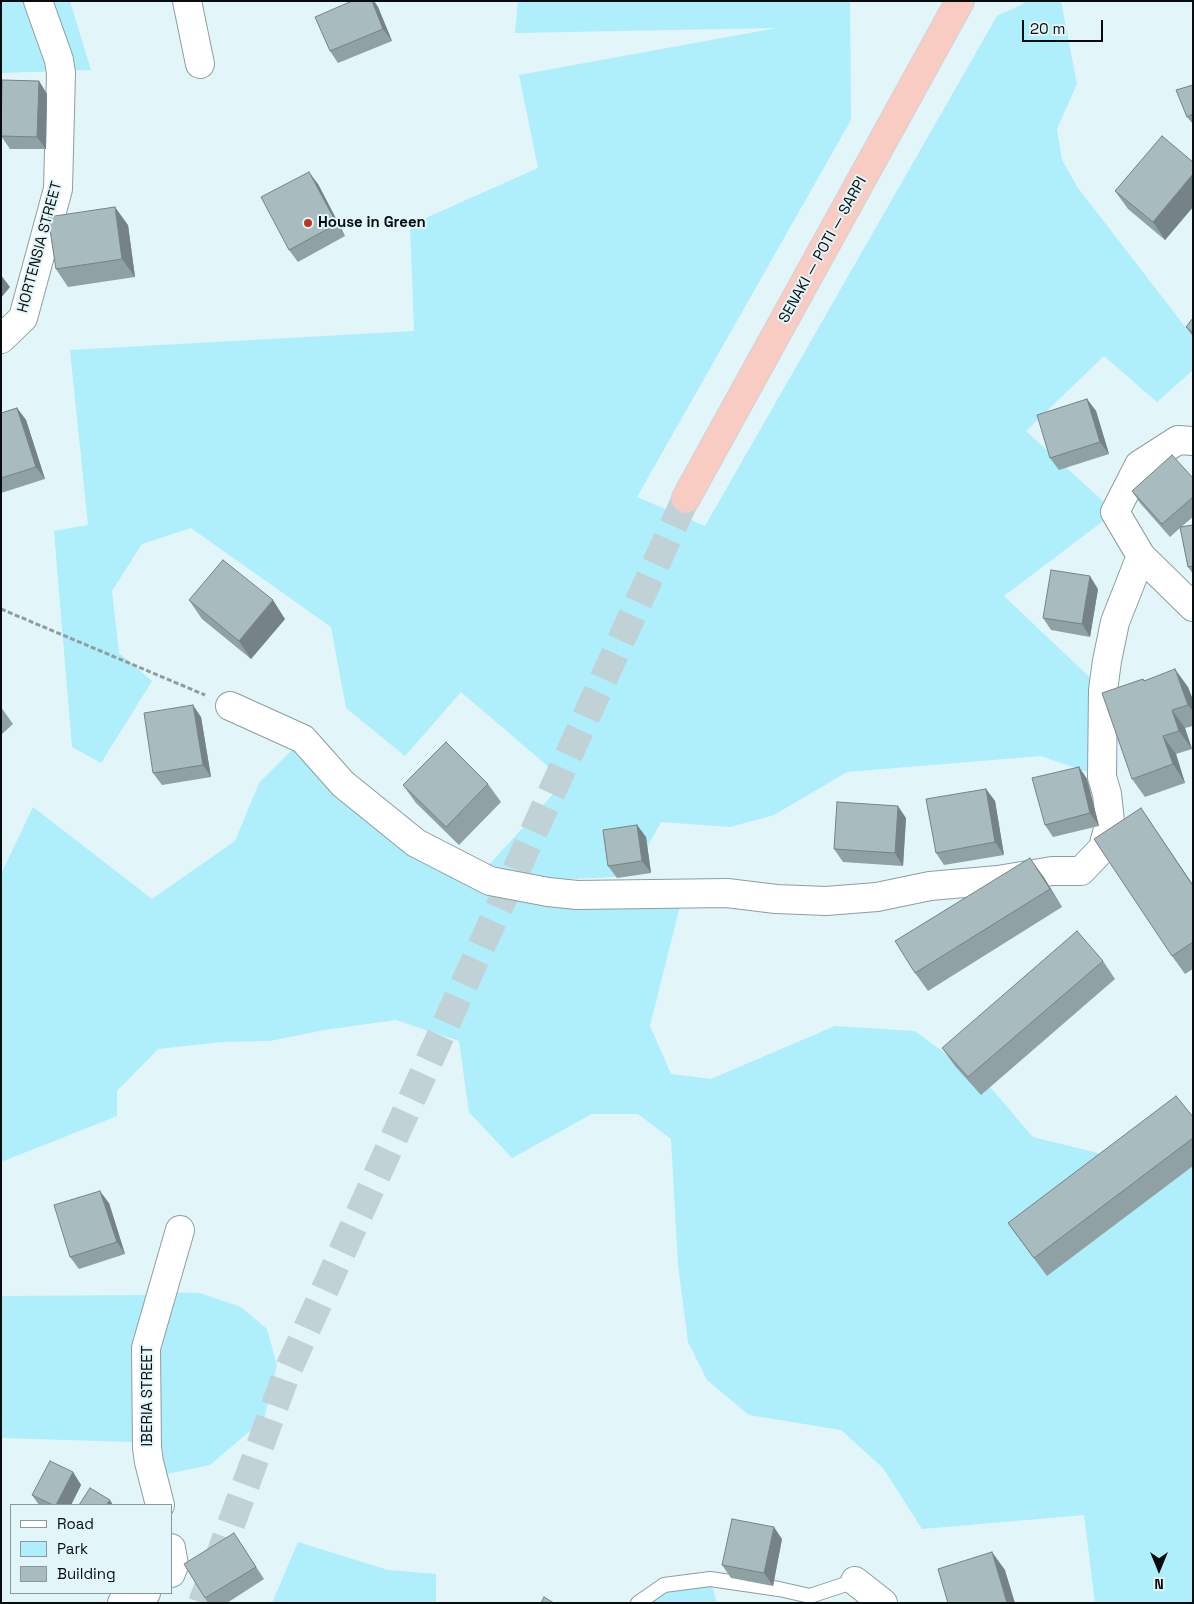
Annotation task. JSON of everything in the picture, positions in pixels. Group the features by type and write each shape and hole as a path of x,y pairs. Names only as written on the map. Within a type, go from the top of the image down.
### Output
{"highway":[{"name":"SENAKI — POTI — SARPI","path":"686,498 960,1"}],"street":[{"name":"HORTENSIA STREET","path":"1,339 23,318 58,189 61,73 59,60 38,1"},
{"path":"187,1 200,64"},
{"path":"1193,441 1178,440 1139,465 1115,512 1141,556 1193,606"},
{"path":"230,706 303,739 343,784 416,843 490,880 548,892 576,895 727,893 776,899 826,901 877,897 930,886 998,880 1052,870 1081,871 1103,848 1110,821 1107,794 1102,777 1103,690 1115,622 1141,556"},
{"name":"IBERIA STREET","path":"160,1504 147,1448 146,1348 180,1230"},
{"path":"172,1554 174,1565 172,1570"},
{"path":"856,1581 883,1603"},
{"path":"122,1603 144,1594"}],"lane":[{"path":"638,1603 664,1585 710,1579 779,1589 810,1596 856,1581"}],"path":[{"path":"1,609 230,706"}],"green space":[{"path":"1,1 70,1 91,70 1,73"},
{"path":"518,1 850,1 851,120 637,497 705,526 997,16 1023,4 1025,1 1061,1 1077,84 1057,129 1062,160 1078,188 1193,337 1193,370 1157,402 1104,356 1026,431 1115,512 1004,596 1103,690 1102,777 1041,756 847,772 774,815 730,827 661,822 631,876 555,880 489,865 565,781 461,692 405,756 346,708 331,627 191,528 142,544 112,591 119,653 152,681 101,763 72,747 54,531 88,525 70,350 414,331 410,225 538,168 519,75 777,28 515,33"},
{"path":"303,739 343,784 490,881 683,894 650,1026 671,1074 711,1079 835,1026 915,1031 990,1087 1033,1137 1110,1156 1193,1156 1193,1603 1095,1603 1084,1515 922,1529 883,1468 841,1430 749,1415 707,1380 688,1342 678,1265 671,1139 638,1114 592,1114 512,1158 469,1112 459,1041 396,1020 324,1030 270,1041 221,1042 158,1049 117,1091 117,1116 1,1162 1,874 33,807 152,899 235,841 259,783"},
{"path":"161,1292 200,1293 241,1307 267,1329 277,1365 264,1419 210,1465 152,1477"},
{"path":"150,1295 138,1355 133,1442 1,1438 1,1296"},
{"path":"298,1542 388,1570 436,1574 436,1603 272,1603"},
{"path":"710,1579 717,1603 641,1603 675,1584"}],"building":[{"path":"352,1 372,1 383,29 330,51 315,17"},
{"path":"2,80 39,81 37,137 1,136"},
{"path":"1193,85 1193,114 1187,117 1176,90"},
{"path":"1162,136 1193,162 1193,174 1153,222 1115,191"},
{"name":"House in Green","path":"309,172 337,224 289,250 261,197"},
{"path":"115,207 122,259 56,269 48,217"},
{"path":"1193,318 1193,333 1186,327"},
{"path":"1087,399 1100,442 1050,458 1037,415"},
{"path":"17,408 36,467 1,478 1,413"},
{"path":"1172,455 1193,478 1193,497 1162,524 1132,491"},
{"path":"1193,525 1193,566 1188,567 1180,527"},
{"path":"223,560 273,600 239,641 189,600"},
{"path":"1051,570 1090,576 1082,624 1043,618"},
{"path":"1175,669 1188,705 1172,710 1179,731 1163,736 1173,764 1132,779 1102,693 1143,679 1144,681"},
{"path":"193,705 203,765 153,773 144,713"},
{"path":"446,742 488,784 446,827 403,785"},
{"path":"1079,767 1090,813 1045,825 1032,778"},
{"path":"986,789 995,842 936,853 926,799"},
{"path":"837,802 898,806 895,853 834,849"},
{"path":"1141,808 1193,886 1193,942 1172,956 1094,839"},
{"path":"637,825 642,861 608,866 603,830"},
{"path":"1030,858 1050,889 915,973 895,941"},
{"path":"1077,931 1103,961 968,1077 942,1048"},
{"path":"1176,1096 1193,1117 1193,1138 1034,1258 1008,1223"},
{"path":"100,1191 117,1242 70,1257 54,1205"},
{"path":"50,1461 73,1472 57,1504 51,1504 32,1495"},
{"path":"90,1488 110,1500 107,1504 80,1504"},
{"path":"732,1519 774,1527 764,1573 722,1565"},
{"path":"234,1533 256,1567 205,1598 184,1564"},
{"path":"992,1552 1007,1603 948,1603 938,1569"},
{"path":"544,1597 554,1603 541,1603"}],"tunnel":[{"path":"202,1603 288,1370 686,498"}],"place":[{"name":"House in Green","path":"308,223"}]}
